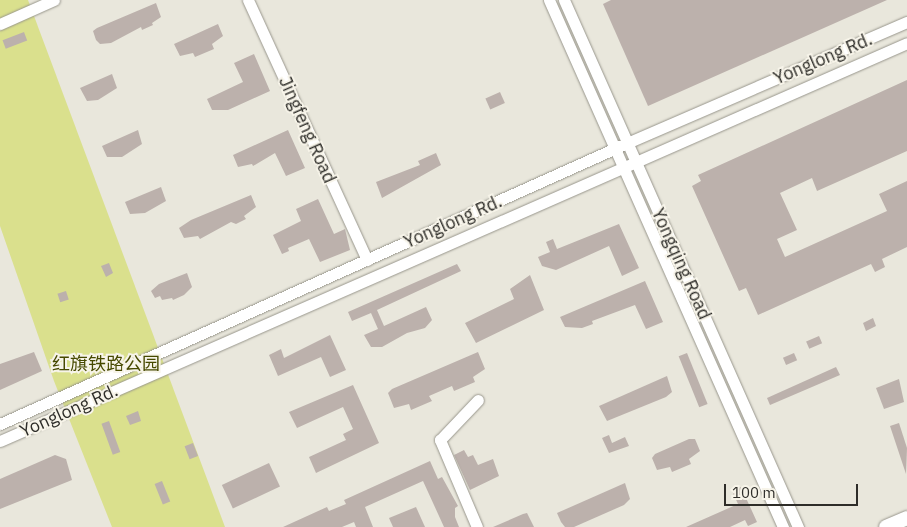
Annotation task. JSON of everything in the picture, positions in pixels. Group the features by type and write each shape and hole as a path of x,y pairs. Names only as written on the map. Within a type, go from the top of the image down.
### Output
{"main road":[{"path":"886,527 907,518"}],"street":[{"path":"0,24 54,0"},
{"name":"Jingfeng Road","path":"248,0 366,260"},
{"name":"Yongqing Road","path":"549,0 783,527"},
{"name":"Yongqing Road","path":"564,0 798,527"},
{"name":"Yonglong Rd.","path":"0,424 614,149 907,22"},
{"name":"Yonglong Rd.","path":"0,441 622,166 907,43"},
{"path":"477,527 440,440 478,400"}],"green space":[{"name":"红旗铁路公园","path":"0,0 28,0 225,527 112,527 54,381 0,226"}],"building":[{"path":"611,0 887,0 648,106 603,4"},
{"path":"156,3 161,17 152,23 153,25 142,30 141,27 111,43 100,44 96,40 93,31 97,28"},
{"path":"218,24 223,36 212,44 214,49 195,57 193,53 180,56 174,44"},
{"path":"24,32 27,40 6,49 3,40"},
{"path":"254,54 270,91 228,110 212,110 207,99 243,82 234,63"},
{"path":"112,74 117,88 98,100 87,101 80,88"},
{"path":"907,80 907,151 817,191 812,178 780,193 797,230 777,239 785,257 887,211 879,194 907,181 907,247 882,259 885,267 875,272 871,264 758,315 746,288 739,291 692,186 701,181 698,175"},
{"path":"500,92 505,103 490,109 485,99"},
{"path":"138,130 142,144 122,157 107,157 102,146"},
{"path":"288,130 305,168 286,176 275,153 253,166 252,164 238,167 233,155"},
{"path":"436,153 441,165 382,198 376,182 420,165 418,161"},
{"path":"161,187 166,201 145,213 130,214 125,202"},
{"path":"251,195 256,207 244,216 246,219 236,224 231,222 200,239 198,236 184,238 179,228 191,220"},
{"path":"318,199 334,234 345,229 350,250 320,262 309,239 288,248 289,251 282,254 273,235 301,221 296,209"},
{"path":"619,224 639,268 622,276 609,246 556,270 542,266 538,257 550,252 546,242 553,239 557,249"},
{"path":"109,263 113,273 106,277 101,266"},
{"path":"457,264 461,271 377,310 384,326 426,307 432,320 425,328 407,333 382,347 371,347 364,335 378,329 371,313 352,321 348,312"},
{"path":"187,273 192,287 184,295 173,300 172,298 162,300 160,296 155,298 151,291 159,284"},
{"path":"530,275 544,310 476,343 465,323 514,299 510,289"},
{"path":"645,281 663,322 646,329 635,305 592,321 593,324 582,328 565,327 560,317"},
{"path":"66,291 69,300 60,302 57,294"},
{"path":"873,318 876,326 866,331 863,323"},
{"path":"330,335 346,370 330,377 321,357 278,376 269,355 281,349 284,358"},
{"path":"819,336 822,343 809,349 806,341"},
{"path":"34,352 42,371 0,390 0,364"},
{"path":"478,352 485,369 473,377 475,382 454,391 452,386 429,396 432,401 411,410 409,404 394,408 388,393 392,389"},
{"path":"687,353 708,404 699,407 679,356"},
{"path":"794,353 797,360 786,365 783,358"},
{"path":"836,367 840,375 770,405 767,398"},
{"path":"667,376 672,392 666,397 607,421 599,406"},
{"path":"899,379 904,402 884,409 876,388"},
{"path":"353,385 379,443 316,473 309,457 346,440 343,434 353,429 343,407 297,428 289,412"},
{"path":"138,411 141,421 130,425 126,416"},
{"path":"109,421 120,452 113,455 101,424"},
{"path":"899,423 907,448 906,474 890,426"},
{"path":"609,435 612,443 625,437 629,446 609,453 602,438"},
{"path":"689,439 695,439 700,451 689,459 691,464 672,472 670,467 657,470 652,458 655,454"},
{"path":"193,443 198,456 190,459 185,446"},
{"path":"464,450 468,457 473,455 478,465 493,459 499,476 470,490 454,455"},
{"path":"55,455 66,459 72,480 0,509 0,479"},
{"path":"430,461 438,479 442,477 458,506 455,508 455,517 459,527 444,527 423,481 365,507 373,527 356,527 354,522 342,527 283,527 327,507 329,511 346,504 344,500"},
{"path":"269,463 280,487 233,509 222,485"},
{"path":"162,481 170,501 163,504 155,484"},
{"path":"625,483 630,499 624,505 574,527 565,527 561,522 557,513"},
{"path":"741,487 757,522 748,526 745,520 730,527 686,527 738,504 732,491"},
{"path":"416,507 425,527 393,527 389,518"},
{"path":"527,513 534,527 493,527 523,514"}]}
